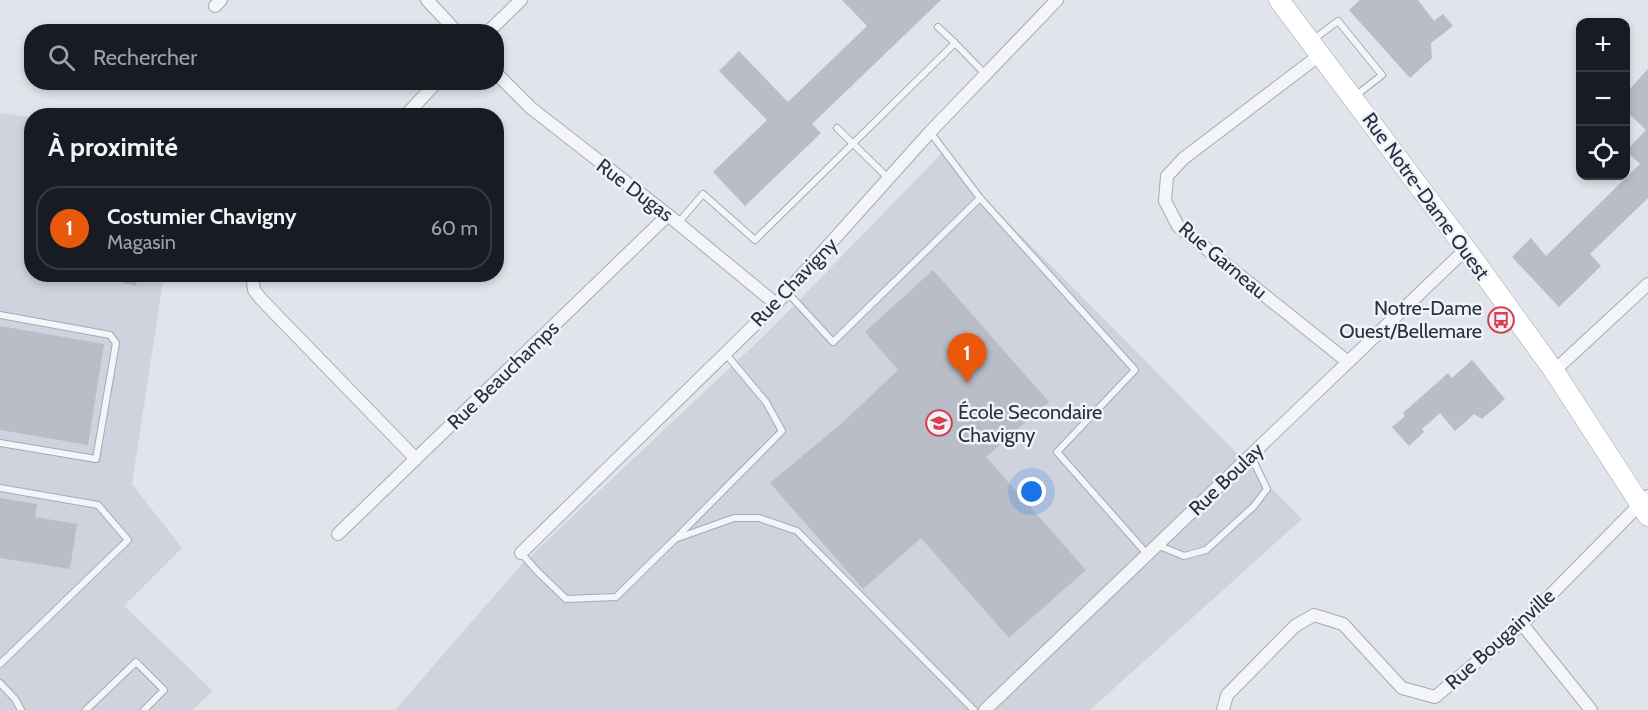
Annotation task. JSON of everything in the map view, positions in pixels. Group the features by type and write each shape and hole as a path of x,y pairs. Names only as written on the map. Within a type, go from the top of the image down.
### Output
{"main road":[{"name":"Rue Notre-Dame Ouest","path":"1279,0 1466,249 1554,371 1645,506"}],"street":[{"path":"427,0 450,24"},
{"path":"496,24 521,0"},
{"name":"Rue Chavigny","path":"521,553 776,304 930,132 1057,0"},
{"name":"Rue Garneau","path":"1316,47 1184,158 1167,176 1165,201 1178,226 1348,362"},
{"name":"Rue Dugas","path":"504,81 531,108 673,219 776,304"},
{"path":"413,108 430,90"},
{"name":"Rue Beauchamps","path":"338,534 673,219"},
{"name":"Rue Boulay","path":"986,710 1466,249"},
{"path":"253,282 254,290 261,299 416,459"},
{"path":"1554,371 1648,284"},
{"name":"Rue Bougainville","path":"1223,710 1227,695 1294,626 1314,615 1343,624 1402,688 1435,697 1522,624 1645,506"},
{"path":"1522,624 1591,710"}],"lane":[{"path":"1316,47 1338,21 1382,75 1353,97"},
{"path":"938,27 985,74"},
{"path":"673,219 703,194 755,240 955,43"},
{"path":"837,128 889,179"},
{"path":"930,132 980,198 1135,370 1057,452 1152,550 1184,556 1206,550 1254,506 1267,489 1251,455"},
{"path":"787,292 833,342 980,198"},
{"path":"0,315 111,335 116,343 96,459 0,443"},
{"path":"521,553 566,599 616,597 782,431 766,402 725,353"},
{"path":"0,488 98,505 128,540 0,664"},
{"path":"675,538 734,518 759,518 796,531 974,710"},
{"path":"86,710 136,662 164,690 144,710"},
{"path":"0,683 15,699 21,710"}],"shaded area":[{"path":"0,113 24,116 24,282 163,282 132,484 182,548 124,606 213,691 192,710 0,710"},
{"name":"École Secondaire Chavigny","path":"944,151 994,208 1302,519 1090,710 395,710 521,565 774,326"}],"building":[{"path":"842,0 941,0 812,124 821,133 745,206 713,172 767,120 719,71 739,51 788,102 867,26"},
{"path":"1360,0 1418,0 1434,21 1443,14 1453,26 1431,43 1432,58 1410,78 1349,10"},
{"path":"1648,69 1648,198 1590,254 1601,266 1559,307 1512,257 1531,238 1546,256 1624,180 1630,180 1630,174 1640,164 1630,155 1630,147 1646,130 1630,115 1630,89"},
{"name":"École Secondaire Chavigny","path":"933,270 1049,402 986,457 1086,570 1009,638 921,538 863,589 770,483 842,423 898,370 865,332"},
{"path":"123,282 137,282 136,286"},
{"path":"0,326 104,344 88,445 0,430"},
{"path":"1472,360 1505,399 1482,419 1474,414 1455,431 1440,413 1422,429 1424,432 1409,446 1392,427 1405,416 1403,413 1448,373 1452,378"},
{"path":"0,498 37,504 35,517 77,524 70,569 0,558"}],"place":[{"name":"Notre-Dame Ouest/Bellemare","path":"1501,320"},
{"name":"Costumier Chavigny","path":"967,383"},
{"name":"École Secondaire Chavigny","path":"939,423"}]}
